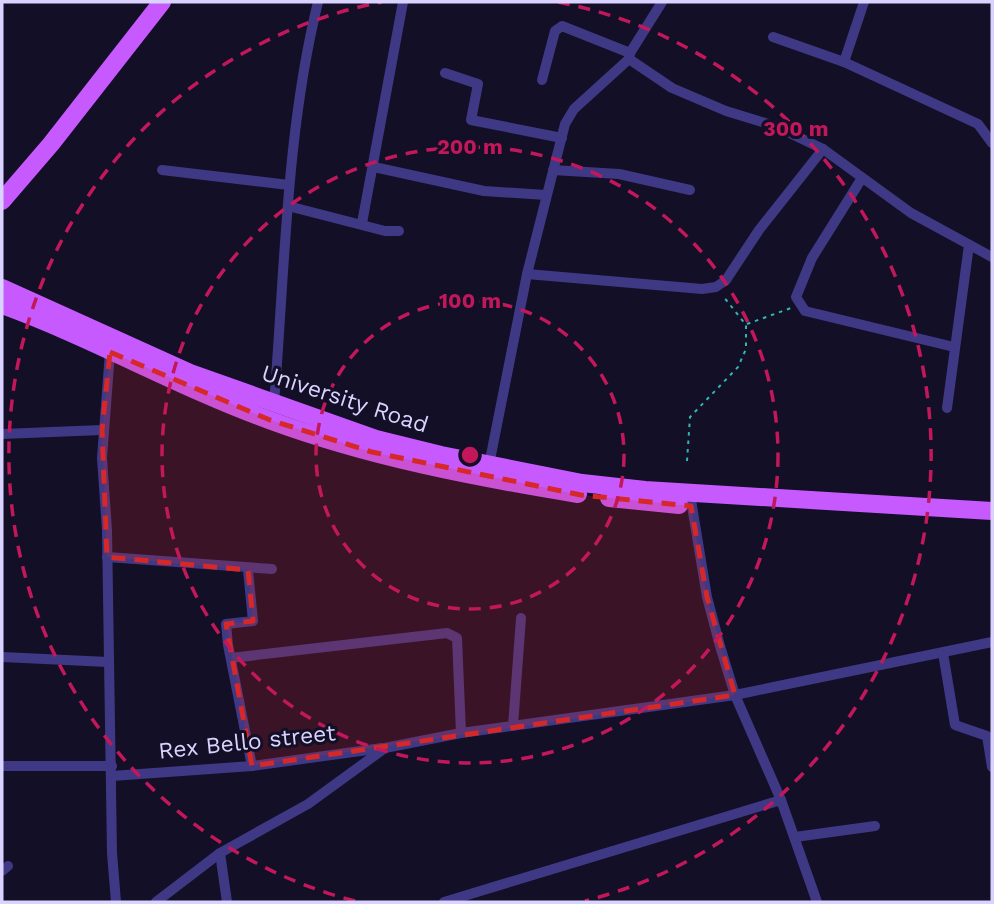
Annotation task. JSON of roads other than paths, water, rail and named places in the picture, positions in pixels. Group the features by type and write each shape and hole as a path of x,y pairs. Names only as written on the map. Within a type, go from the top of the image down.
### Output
{"main road":[{"path":"2,212 6,197 162,2"},
{"name":"University Road","path":"2,288 190,373 376,439 489,465 691,500 992,521"},
{"name":"University Road","path":"2,305 270,420 372,452 479,477 581,495 992,511"}],"street":[{"path":"274,403 289,185 308,38 318,2"},
{"path":"362,223 403,2"},
{"path":"489,465 527,274 565,124 574,109 629,56 662,2"},
{"path":"844,62 864,2"},
{"path":"542,80 555,31 562,26 629,56 672,88 726,111 775,126 823,149 911,213 992,257"},
{"path":"773,37 844,62 978,124 992,143"},
{"path":"444,73 478,84 471,120 562,138"},
{"path":"527,274 702,289 716,287 738,265 759,230 823,149"},
{"path":"374,167 484,191 546,195"},
{"path":"162,170 289,185"},
{"path":"553,170 619,174 690,190"},
{"path":"862,178 812,258 796,297 799,305 804,311 954,347"},
{"path":"288,206 362,223 384,231 399,231"},
{"path":"947,408 969,245"},
{"path":"110,352 103,430 112,853 116,902"},
{"path":"2,434 103,430"},
{"path":"691,500 708,597 736,695 781,800 817,902"},
{"path":"107,557 248,570 272,569"},
{"path":"248,570 253,621 226,624 252,766"},
{"path":"513,726 521,618"},
{"path":"231,658 447,634 457,638 461,733"},
{"name":"Rex Bello street","path":"2,766 112,771 252,766 385,748 461,733 736,695 992,642"},
{"path":"943,653 954,725 987,736 992,767"},
{"path":"2,657 108,662"},
{"path":"156,902 220,853 308,804 385,748"},
{"path":"443,902 781,800"},
{"path":"795,837 875,826"},
{"path":"220,853 228,902"}]}
